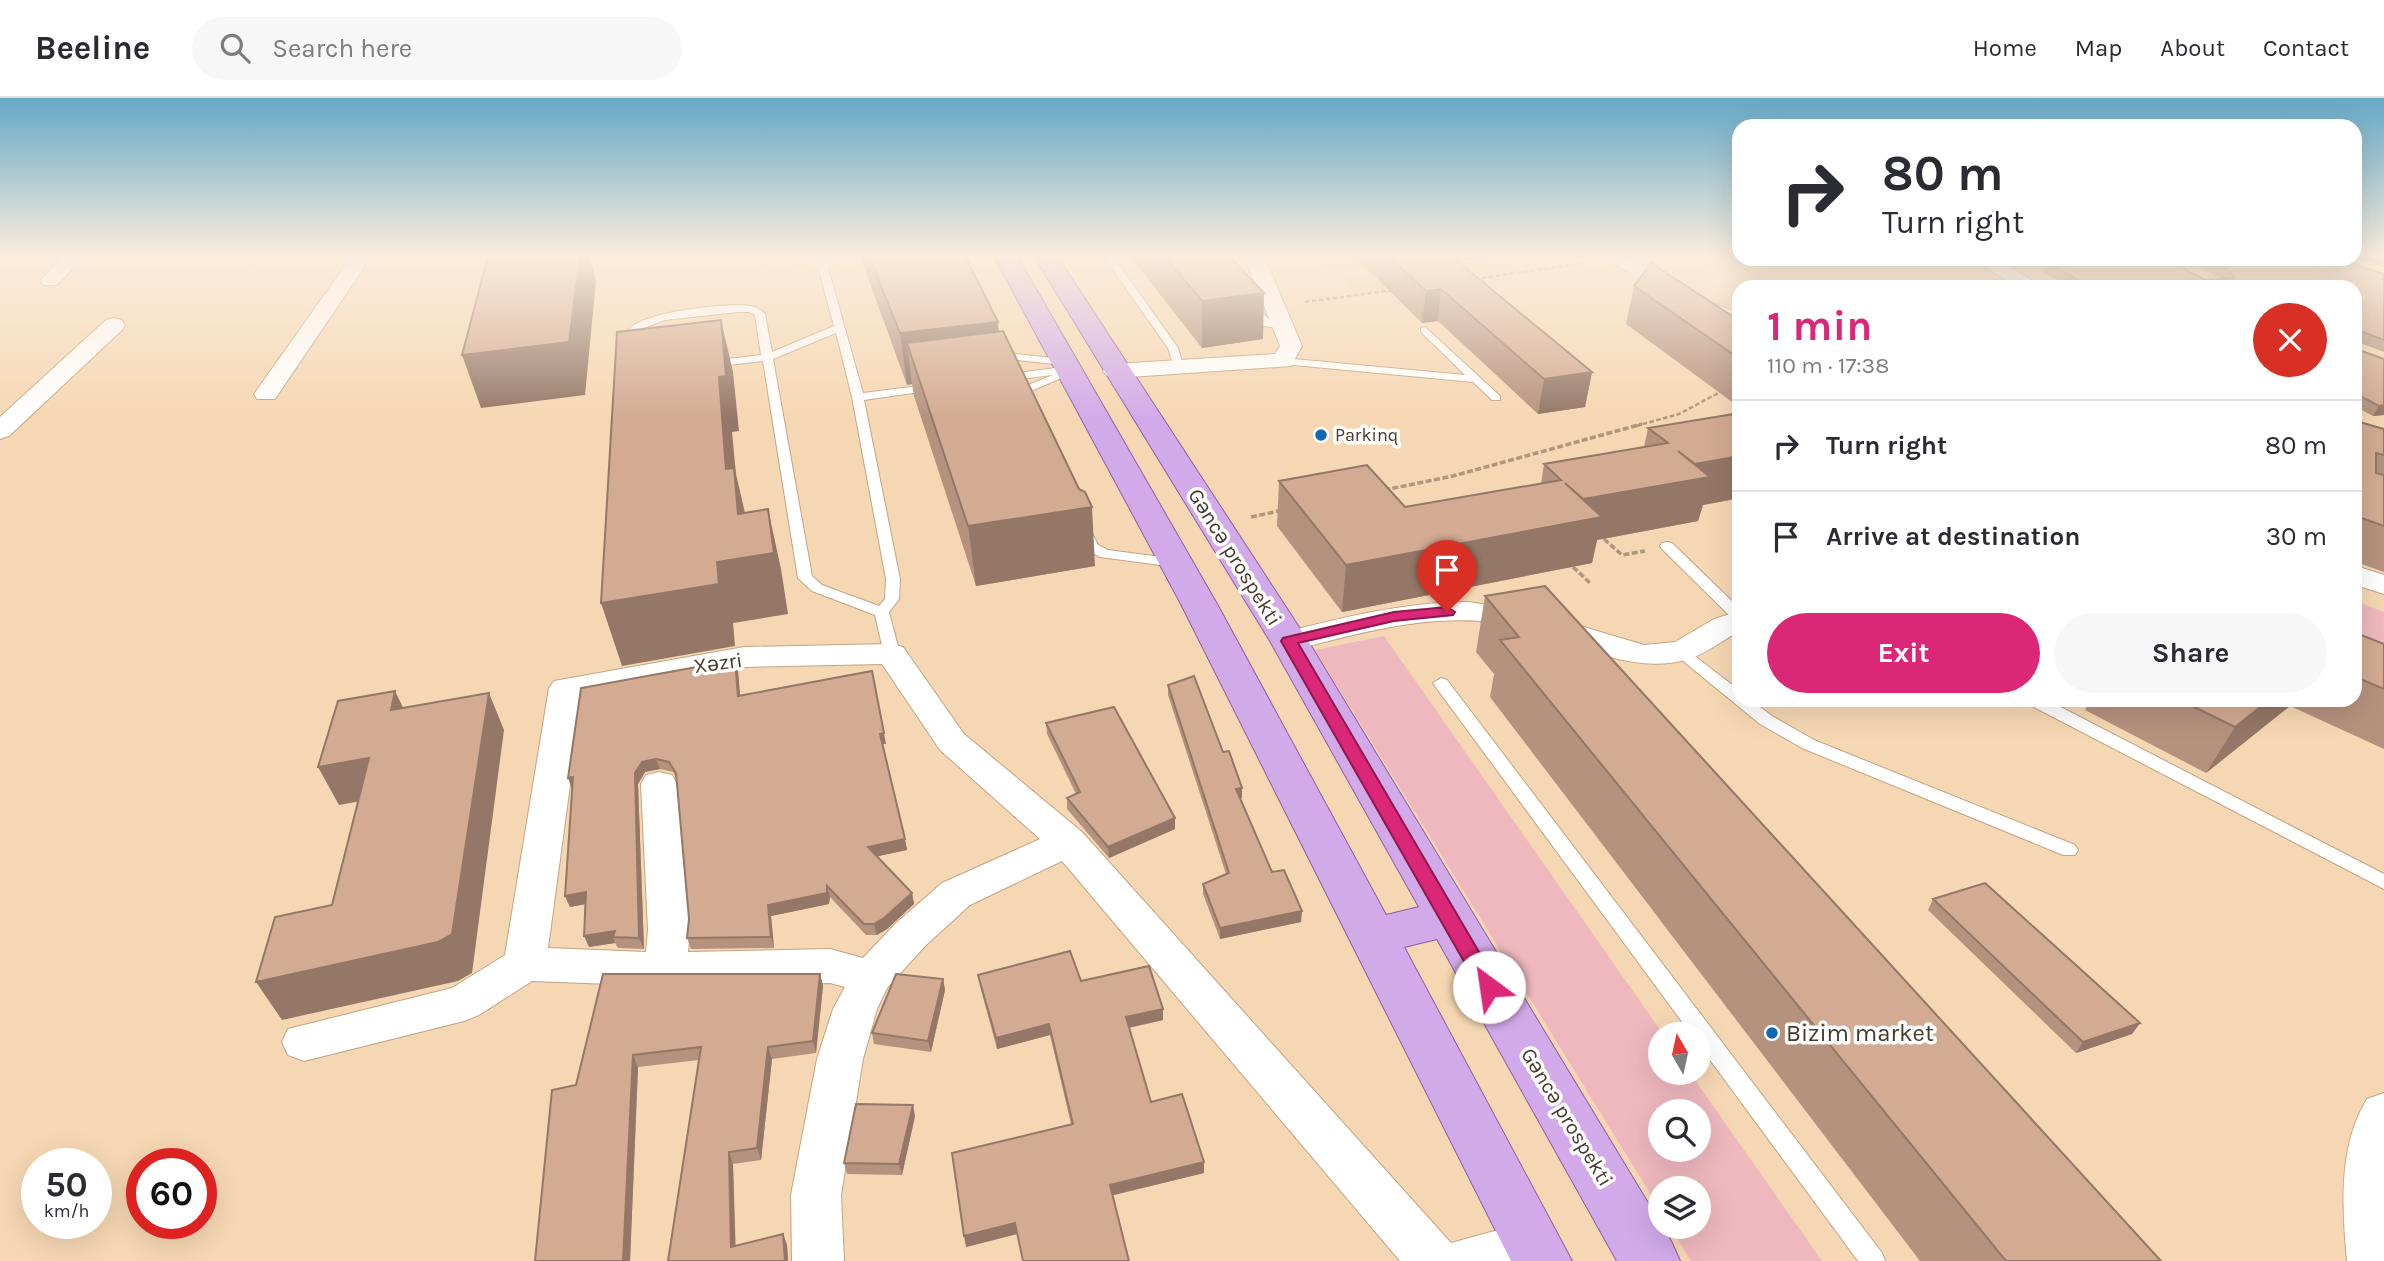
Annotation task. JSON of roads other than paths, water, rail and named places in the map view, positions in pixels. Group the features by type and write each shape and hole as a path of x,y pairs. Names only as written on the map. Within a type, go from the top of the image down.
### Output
{"main road":[{"path":"1035,310 1176,563 1538,1253"},
{"name":"Gəncə prospekti","path":"1078,310 1289,641 1448,919 1625,1213 1650,1261"},
{"path":"1372,936 1448,919"}],"street":[{"path":"266,394 324,310"},
{"path":"1115,371 1178,365 1283,361 1290,346 1278,310"},
{"path":"1710,310 1732,319"},
{"path":"0,431 114,324"},
{"path":"2362,577 2384,585"},
{"path":"1289,641 1394,617 1447,612 1494,613 1582,649 1643,655 1682,653 1732,624"},
{"path":"892,654 952,741 1068,842 1433,1261"},
{"name":"Xəzri","path":"524,964 566,688 744,657 892,654"},
{"path":"659,784 669,930 665,969"},
{"path":"818,1261 816,1195 840,1059 855,1009 871,977 910,935 956,894 1068,842"},
{"path":"304,1042 464,1003 524,964 665,969 830,965 871,977"},
{"path":"2373,1261 2366,1203 2378,1124 2384,1114"},
{"path":"1468,1261 1538,1253"}],"lane":[{"path":"634,365 633,331 638,325 653,319 727,310"},
{"path":"753,310 760,314 805,578 817,587 882,612"},
{"path":"834,310 858,397 892,579 892,599 882,612"},
{"path":"1146,310 1172,348 1178,365"},
{"path":"1256,310 1268,324 1285,326"},
{"path":"699,365 768,357 839,328"},
{"path":"1425,330 1496,398"},
{"path":"998,340 1003,352 1012,357 1067,368"},
{"path":"1283,361 1476,379"},
{"path":"989,380 1067,368"},
{"path":"1026,408 1020,396 1025,390 1067,368"},
{"path":"858,397 950,385"},
{"path":"1080,522 1093,547 1105,554 1176,563"},
{"path":"1667,547 1732,611"},
{"path":"882,612 892,654"},
{"path":"1682,653 1732,693"},
{"path":"1441,683 1873,1261"},
{"path":"1750,707 1766,720 1808,744 2069,850"},
{"path":"2047,707 2384,882"}],"place":[{"name":"Parkinq","path":"1321,435"},
{"name":"Bizim market","path":"1772,1033"}]}
